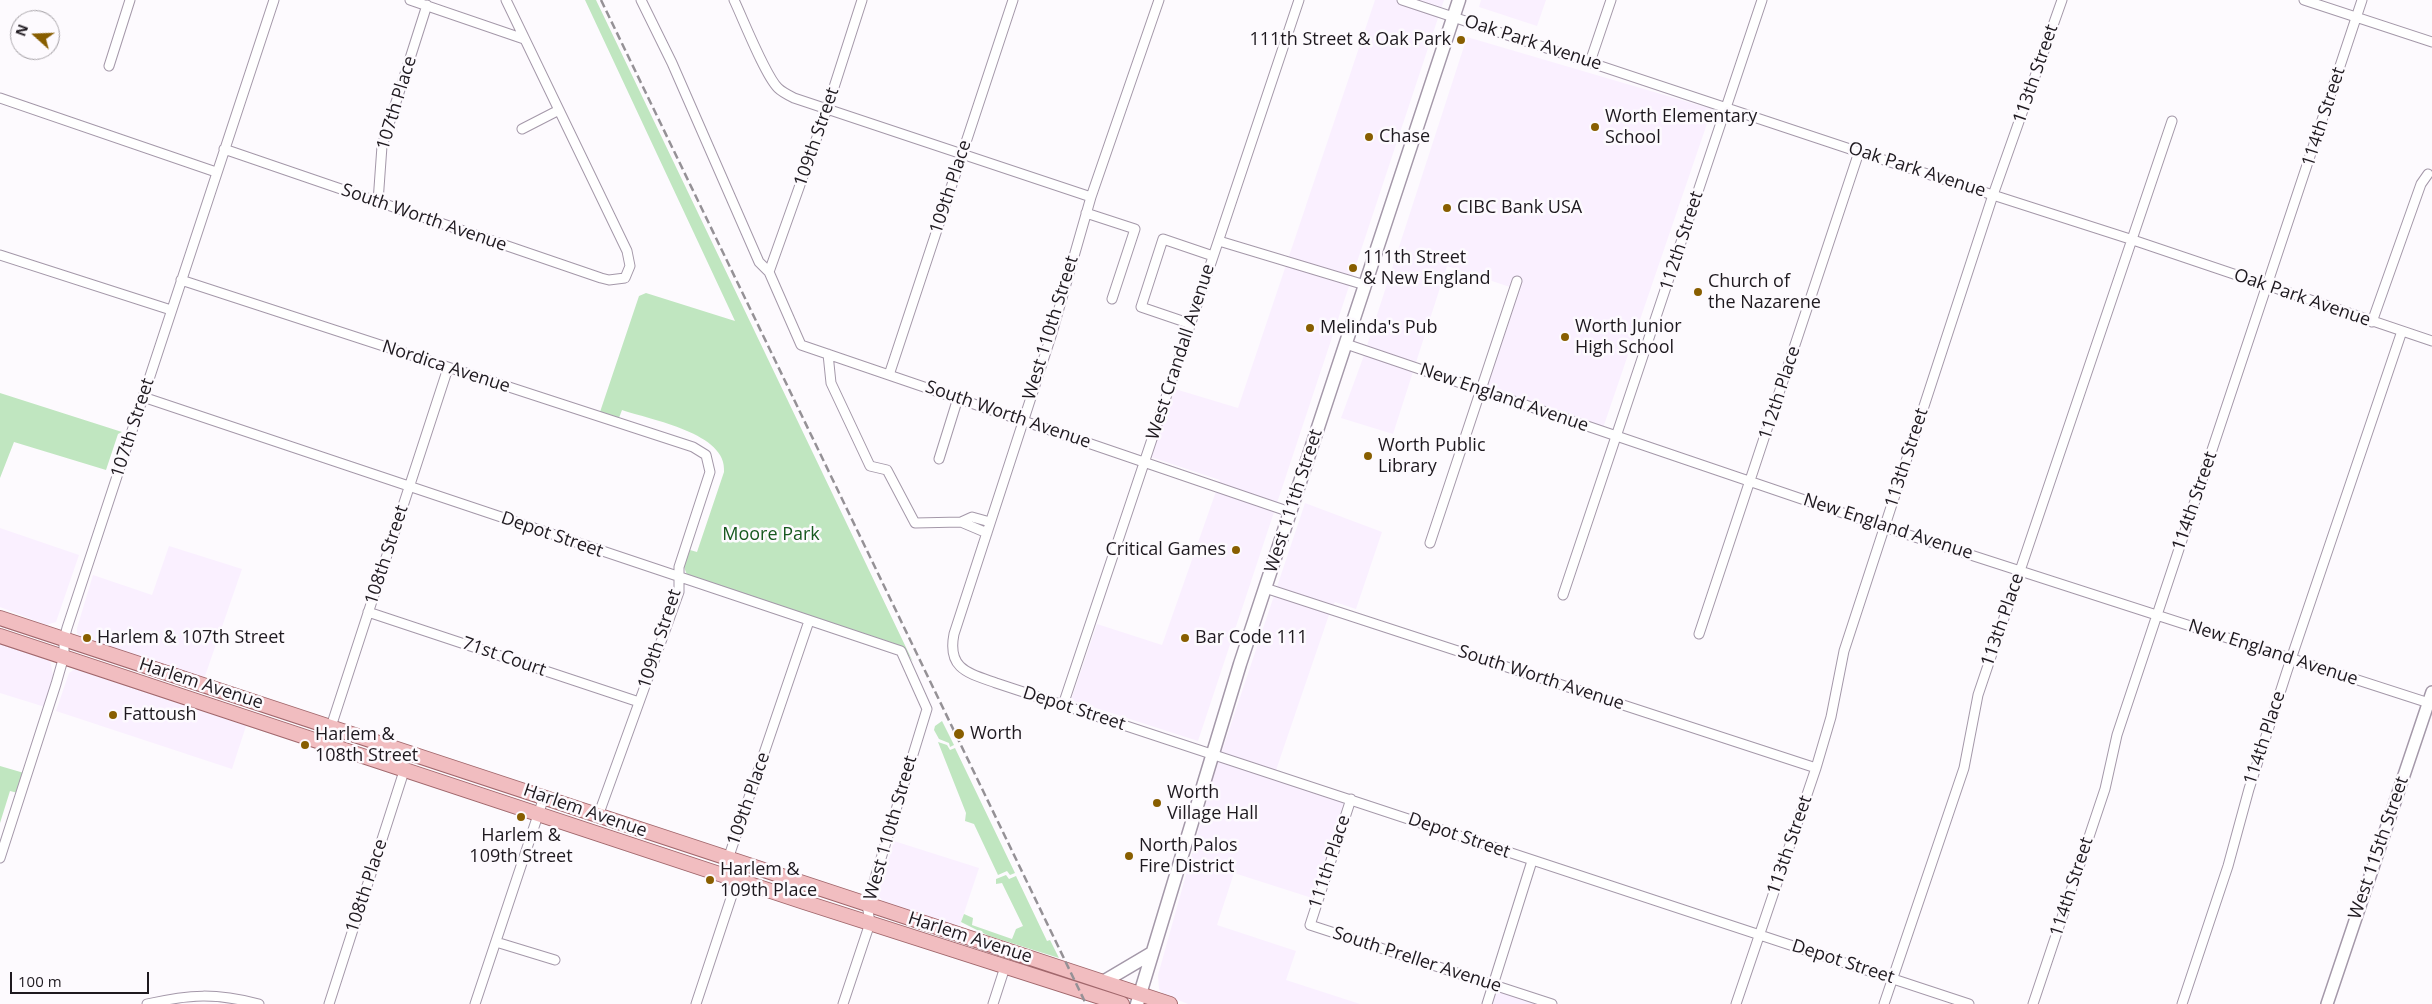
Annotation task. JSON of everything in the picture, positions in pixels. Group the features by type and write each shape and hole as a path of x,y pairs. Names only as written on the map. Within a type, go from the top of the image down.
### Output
{"main road":[{"name":"West 111th Street","path":"1138,999 1212,753 1265,588 1459,0"},
{"name":"Harlem Avenue","path":"0,618 1103,982 1138,999 1170,1004"},
{"name":"Harlem Avenue","path":"0,636 405,768 738,880 1122,1004"},
{"path":"1103,982 1152,953"}],"street":[{"path":"109,66 130,0"},
{"name":"107th Street","path":"0,858 64,656 64,639 273,0"},
{"path":"410,0 524,39"},
{"path":"506,0 559,110 522,129"},
{"name":"South Worth Avenue","path":"641,0 676,72 759,262 769,272 801,345 1290,512"},
{"path":"734,0 776,87 794,98 1091,197"},
{"name":"109th Street","path":"769,272 827,109 862,0"},
{"name":"109th Place","path":"889,375 1013,0"},
{"name":"West 110th Street","path":"954,659 952,649 954,634 1052,333 1091,197 1159,0"},
{"name":"West Crandall Avenue","path":"1063,705 1299,0"},
{"name":"Oak Park Avenue","path":"1402,0 1859,152 2133,240 2432,341"},
{"path":"1590,62 1611,0"},
{"name":"112th Street","path":"1564,595 1762,0"},
{"name":"113th Street","path":"1736,1004 1816,768 1833,710 1844,651 1884,527 1994,195 2062,0"},
{"path":"2304,0 2432,42"},
{"name":"114th Street","path":"2033,1004 2105,789 2117,735 2156,615 2268,286 2362,0"},
{"name":"107th Place","path":"378,202 382,146 427,6"},
{"path":"0,98 216,172"},
{"name":"South Worth Avenue","path":"224,149 601,278 609,280 625,278 630,266 627,251 559,110"},
{"name":"113th Place","path":"1884,1004 1964,768 1978,695 2172,121"},
{"name":"112th Place","path":"1699,634 1859,152"},
{"path":"2372,322 2421,184 2428,174"},
{"path":"1086,213 1135,229 1112,299"},
{"path":"1191,324 1141,307 1163,239 1213,256"},
{"path":"1219,241 1365,286"},
{"path":"0,255 171,310"},
{"name":"Nordica Avenue","path":"181,280 693,447 708,459"},
{"path":"1430,542 1517,281"},
{"name":"114th Place","path":"2182,1004 2228,866 2252,780 2402,332"},
{"name":"New England Avenue","path":"1346,344 1884,527 2292,659 2431,700"},
{"path":"828,354 831,383 870,466 887,470 916,523 961,522 987,533"},
{"name":"108th Street","path":"326,742 448,368"},
{"name":"Depot Street","path":"143,397 901,651 927,709"},
{"path":"939,459 958,398"},
{"name":"109th Street","path":"598,816 679,592 679,567 710,472 708,459"},
{"path":"961,522 972,516 990,522"},
{"name":"South Worth Avenue","path":"1265,588 1816,768"},
{"name":"71st Court","path":"368,612 639,702"},
{"name":"109th Place","path":"738,880 728,859 809,621"},
{"name":"Depot Street","path":"954,659 967,673 1969,1004"},
{"name":"West 115th Street","path":"2327,1004 2431,700"},
{"name":"West 110th Street","path":"843,1004 870,923 866,904 927,709"},
{"name":"108th Place","path":"329,1004 405,768"},
{"path":"475,1004 544,798"},
{"name":"111th Place","path":"1310,925 1350,799"},
{"path":"1487,1004 1532,861"},
{"path":"696,1004 738,880"},
{"name":"South Preller Avenue","path":"1310,925 1552,1004"},
{"path":"496,942 555,960"},
{"path":"992,1004 1005,967"},
{"path":"150,1004 189,995 228,997 259,1004"}],"shaded area":[{"path":"1375,0 1444,0 1198,741 1071,700 1097,624 1162,645 1220,480 1151,457 1175,389 1238,408"},
{"path":"1481,0 1546,0 1537,26 1479,7"},
{"path":"1467,37 1712,109 1603,428 1480,386 1513,288 1447,266 1393,434 1341,418 1363,358"},
{"path":"1305,503 1382,532 1356,609 1335,602 1331,609 1273,779 1344,802 1312,898 1234,873 1217,925 1296,951 1286,980 1360,1004 1188,1004 1163,994 1159,989 1158,975 1213,778"},
{"path":"0,528 79,555 56,622 46,625 0,607"},
{"path":"169,546 242,569 204,679 81,638 77,633 93,575 152,595"},
{"path":"0,642 50,660 53,675 45,707 0,693"},
{"path":"82,668 247,723 232,769 56,711 69,673 75,669"},
{"path":"894,841 979,868 959,928 887,904 879,896"},
{"path":"1497,990 1536,1004 1492,1004"}],"green space":[{"name":"Moore Park","path":"585,0 596,0 913,662 907,653 893,643 687,575 684,567 690,550 697,552 724,472 722,459 714,447 685,430 622,410 619,418 600,412 639,296 646,293 735,321"},
{"path":"0,393 122,432 118,434 106,470 14,442 0,478"},
{"path":"942,721 954,745 950,747 949,743 939,739 934,730 935,726"},
{"path":"938,742 947,745 950,750 955,748 1015,873 1010,875 1007,871 998,875 974,824 965,821 966,813"},
{"path":"0,766 24,773 18,793 10,791 0,823"},
{"path":"1006,875 1009,879 1016,876 1047,941 1050,940 1059,958 989,936 961,922 964,914 973,918 972,925 1012,939 1016,929 1023,926 1002,883 996,884 996,879"}],"railway":[{"path":"601,0 1086,1004"}],"place":[{"name":"111th Street & Oak Park","path":"1461,40"},
{"name":"Worth Elementary School","path":"1595,127"},
{"name":"Chase","path":"1369,137"},
{"name":"CIBC Bank USA","path":"1447,208"},
{"name":"111th Street & New England","path":"1353,268"},
{"name":"Church of the Nazarene","path":"1698,292"},
{"name":"Melinda's Pub","path":"1310,328"},
{"name":"Worth Junior High School","path":"1565,337"},
{"name":"Worth Public Library","path":"1368,456"},
{"name":"Critical Games","path":"1236,550"},
{"name":"Harlem & 107th Street","path":"87,638"},
{"name":"Bar Code 111","path":"1185,638"},
{"name":"Fattoush","path":"113,715"},
{"name":"Worth","path":"959,734"},
{"name":"Harlem & 108th Street","path":"305,745"},
{"name":"Worth Village Hall","path":"1157,803"},
{"name":"Harlem & 109th Street","path":"521,817"},
{"name":"North Palos Fire District","path":"1129,856"},
{"name":"Harlem & 109th Place","path":"710,880"}]}
